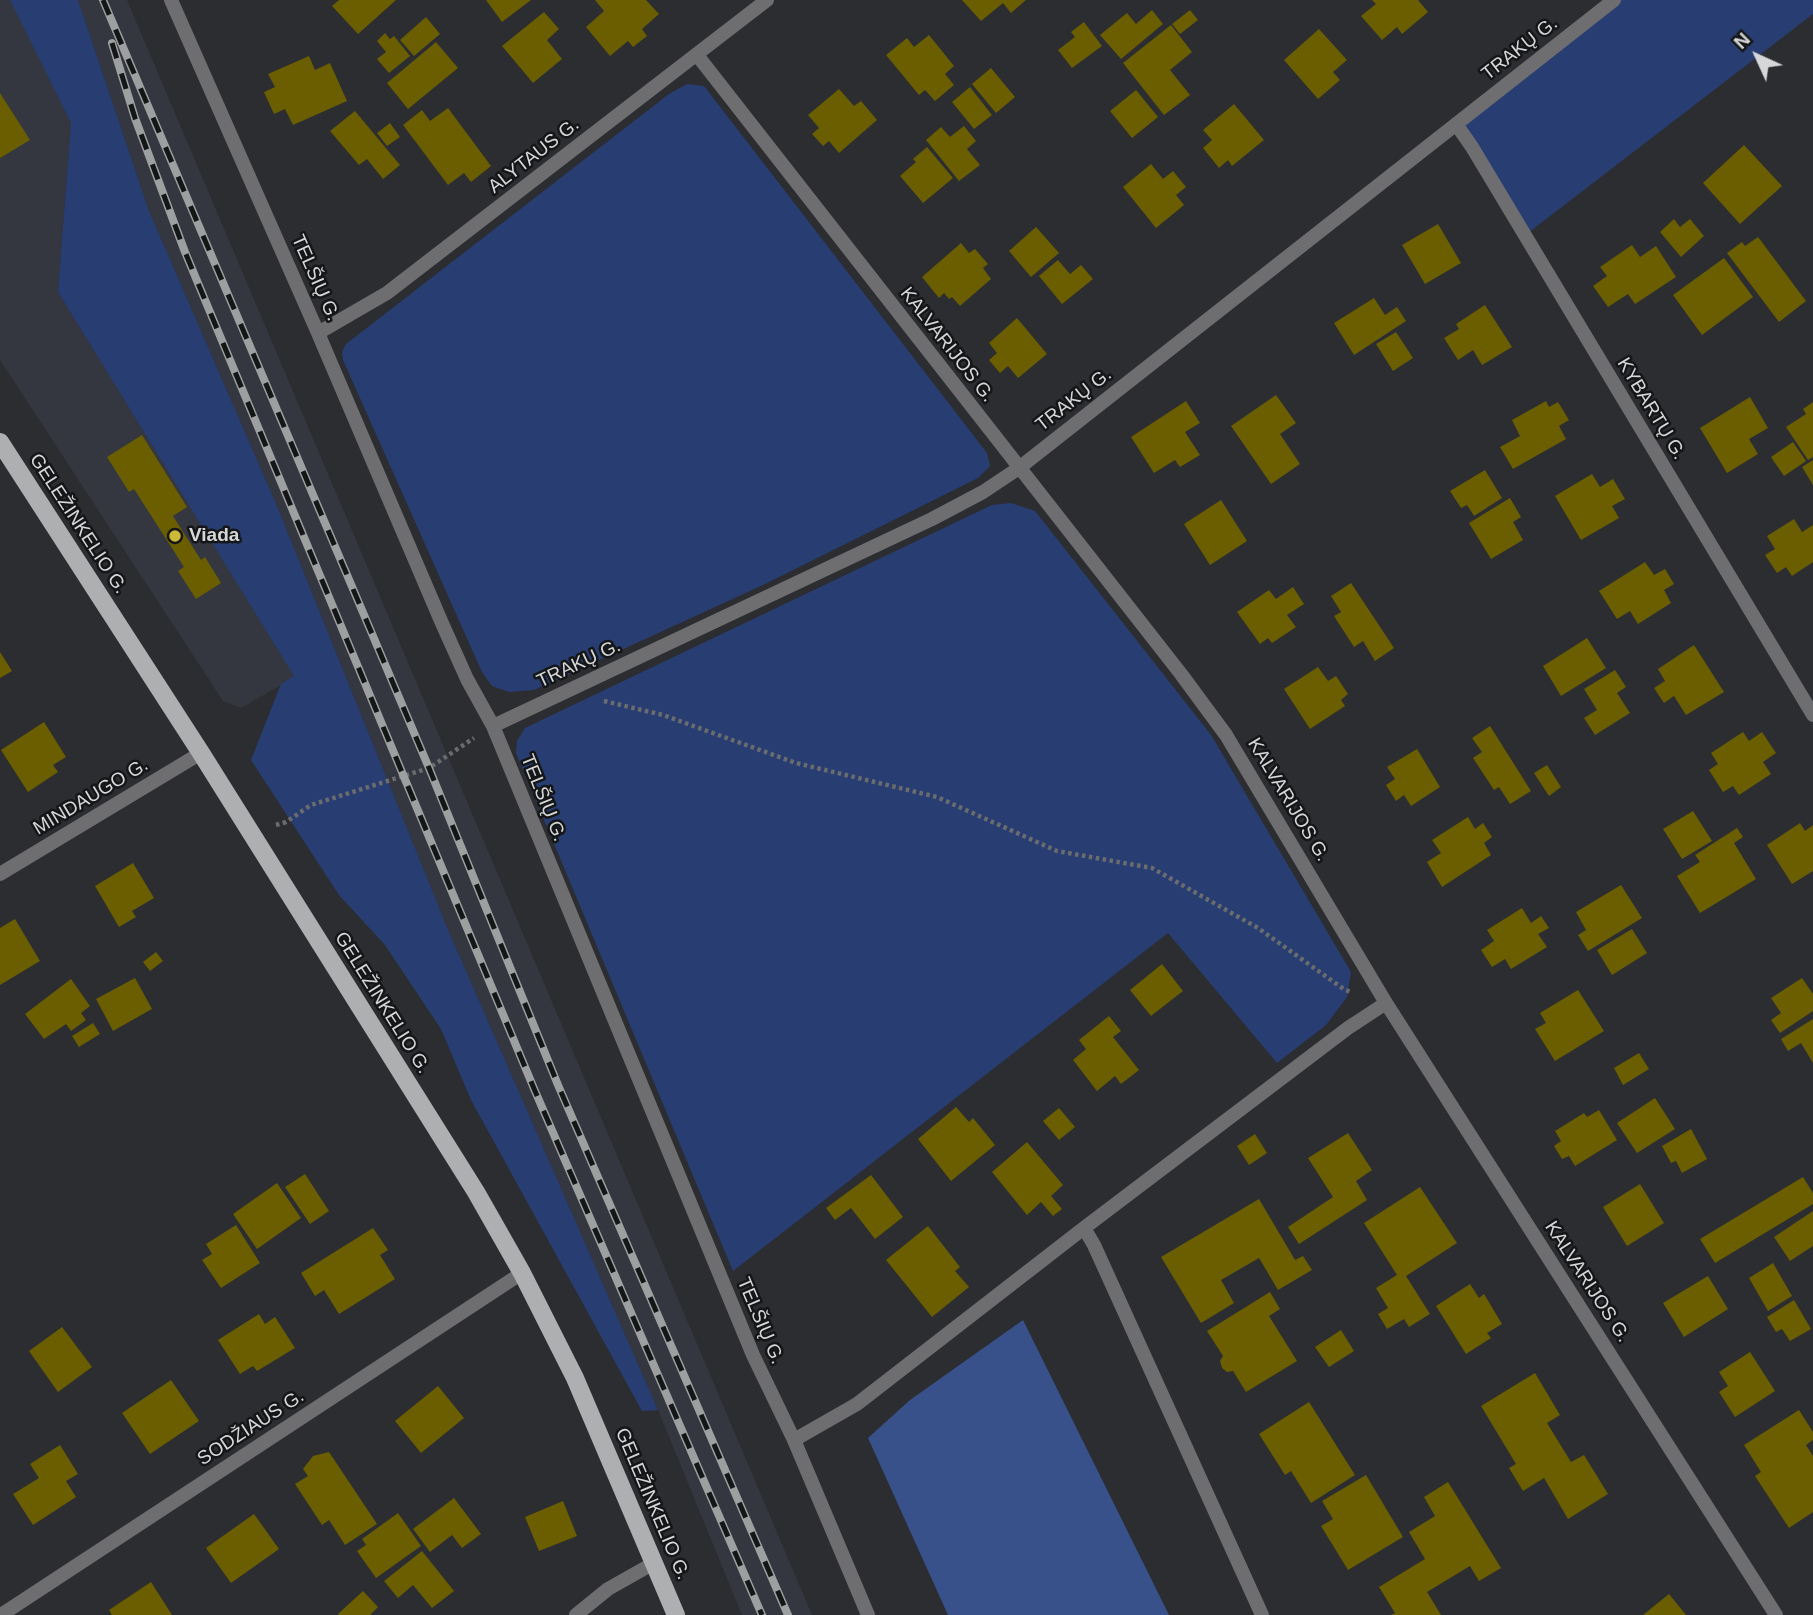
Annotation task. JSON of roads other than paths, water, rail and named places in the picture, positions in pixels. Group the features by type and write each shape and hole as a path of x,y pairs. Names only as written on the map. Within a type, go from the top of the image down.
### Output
{"main road":[{"name":"GELEŽINKELIO G.","path":"0,442 201,753 476,1192 522,1273 575,1378 676,1615"}],"street":[{"name":"TELŠIŲ G.","path":"171,0 441,621 467,679 493,726 752,1355 794,1440 868,1615"},
{"name":"ALYTAUS G.","path":"318,333 387,293 767,0"},
{"name":"TRAKŲ G.","path":"493,726 932,519 983,492 1019,468 1614,0"},
{"name":"KALVARIJOS G.","path":"697,55 1226,735 1386,1003 1776,1615"},
{"name":"KYBARTŲ G.","path":"1456,124 1472,146 1813,715"},
{"name":"MINDAUGO G.","path":"0,874 201,753"},
{"path":"794,1440 857,1404 1084,1228 1348,1028 1386,1003"},
{"path":"1084,1228 1262,1615"},
{"name":"SODŽIAUS G.","path":"1,1615 522,1273"},
{"path":"576,1615 608,1589 654,1563"}],"railway":[{"path":"103,0 429,768 558,1085 788,1615"},
{"path":"112,43 135,118 185,252 535,1091 762,1615"}],"place":[{"name":"Viada","path":"175,536"}]}
